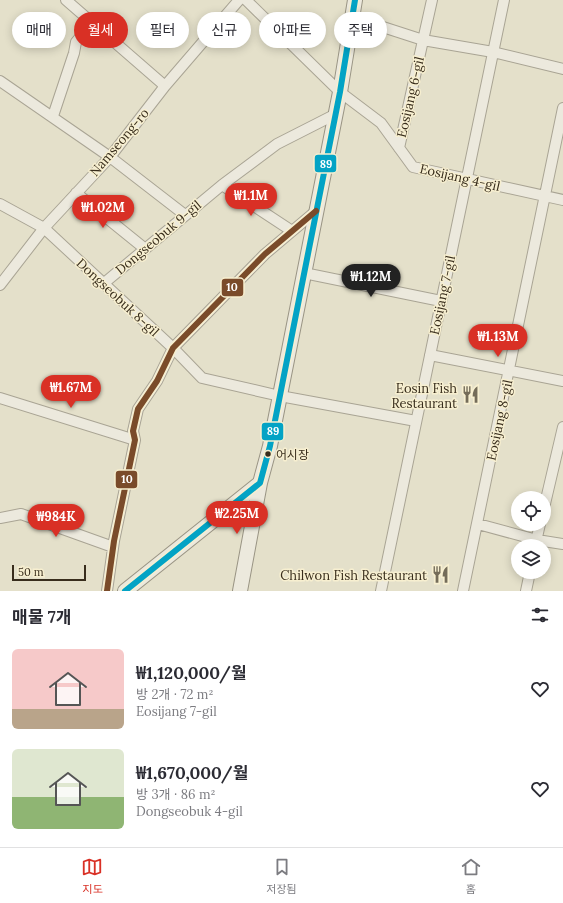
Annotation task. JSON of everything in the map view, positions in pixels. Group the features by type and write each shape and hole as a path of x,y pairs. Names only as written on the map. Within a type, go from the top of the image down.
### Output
{"main road":[{"path":"353,12 355,0"},
{"path":"240,591 260,483 270,446 336,114 347,48"},
{"path":"125,591 260,483"}],"street":[{"path":"66,0 78,12"},
{"name":"Namseong-ro","path":"0,285 44,228 110,157 165,86 239,0"},
{"name":"Eosijang 4-gil","path":"246,0 340,92 381,123 413,167 563,200"},
{"name":"Eosijang 6-gil","path":"399,148 432,0"},
{"name":"Eosijang 7-gil","path":"381,591 504,0"},
{"path":"387,28 424,40 493,52 563,69"},
{"path":"53,116 75,48"},
{"path":"120,48 165,86"},
{"path":"0,80 110,157 185,215"},
{"name":"Eosijang 8-gil","path":"463,591 510,372 544,196 563,108"},
{"name":"Dongseobuk 9-gil","path":"103,284 144,248 222,185 277,144 336,114"},
{"path":"222,185 292,231"},
{"path":"76,193 144,248"},
{"name":"Dongseobuk 8-gil","path":"0,204 44,228 173,348 202,378 280,396 416,420"},
{"path":"107,591 113,546 135,440 133,431 138,409 157,381 173,348 265,254 316,211"},
{"path":"304,273 441,301"},
{"path":"430,355 510,372 563,381"},
{"path":"0,398 135,440"},
{"path":"548,491 563,427"},
{"path":"0,518 21,514 113,546"},
{"path":"478,524 524,539"},
{"path":"551,544 563,544"},
{"path":"526,591 529,579"}],"transit line":[{"name":"89","path":"125,591 260,483 270,446 340,92 355,0"},
{"name":"10","path":"107,591 114,541 135,440 133,431 138,409 157,381 173,348 265,254 316,211"}],"place":[{"name":"Eosin Fish Restaurant","path":"470,395"},
{"name":"어시장","path":"268,454"},
{"name":"Chilwon Fish Restaurant","path":"440,575"}]}
